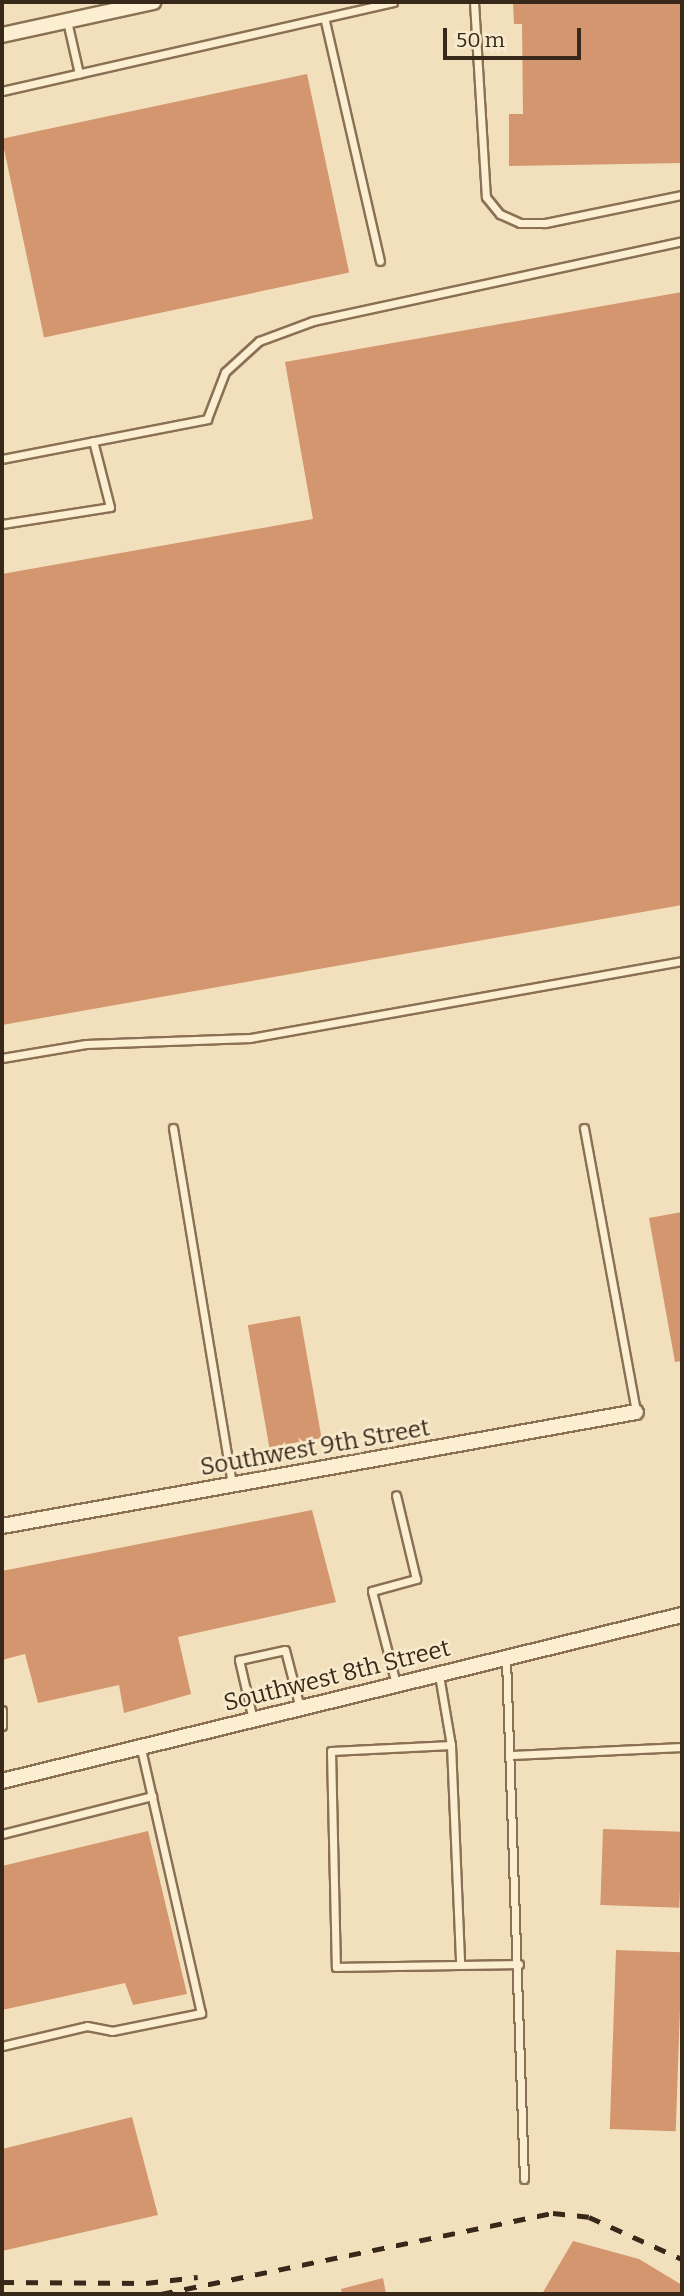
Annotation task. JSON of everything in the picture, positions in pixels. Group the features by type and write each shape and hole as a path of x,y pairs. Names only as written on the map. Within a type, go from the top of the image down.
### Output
{"street":[{"path":"2,35 153,2"},
{"name":"Southwest 9th Street","path":"2,1525 233,1486 636,1412"},
{"name":"Southwest 8th Street","path":"2,1781 682,1615"}],"lane":[{"path":"2,91 325,21 393,2"},
{"path":"474,2 486,197 500,214 520,223 545,223 682,195"},
{"path":"67,20 79,74"},
{"path":"325,21 380,261"},
{"path":"2,459 207,419 225,372 259,341 313,321 682,241"},
{"path":"2,524 110,507 93,441"},
{"path":"2,1058 86,1044 250,1038 682,961"},
{"path":"173,1128 233,1486"},
{"path":"584,1128 636,1412"},
{"path":"396,1495 416,1579 372,1591 396,1685"},
{"path":"253,1720 239,1660 285,1650 300,1708"},
{"path":"506,1658 512,1755 524,2179"},
{"path":"439,1674 451,1745 460,1964"},
{"path":"2,1710 2,1726"},
{"path":"451,1745 331,1751 336,1967 519,1964"},
{"path":"2,2046 87,2026 112,2031 201,2013 141,1747"},
{"path":"512,1755 682,1748"},
{"path":"2,1834 152,1796"}],"building":[{"path":"513,2 682,2 682,163 509,166 509,114 523,114 522,24 514,24"},
{"path":"307,74 349,273 44,337 2,139"},
{"path":"682,292 682,905 2,1025 2,574 313,519 285,362"},
{"path":"682,1212 682,1361 675,1362 649,1218"},
{"path":"300,1316 322,1438 269,1447 248,1325"},
{"path":"312,1510 336,1602 178,1637 191,1694 124,1713 119,1685 38,1703 25,1654 2,1660 2,1571"},
{"path":"603,1829 682,1832 679,1908 600,1905"},
{"path":"148,1831 187,1994 133,2005 125,1983 2,2010 2,1866"},
{"path":"616,1950 682,1952 676,2131 610,2129"},
{"path":"132,2117 158,2215 2,2251 2,2149"},
{"path":"573,2241 639,2259 682,2285 682,2294 542,2294"},
{"path":"383,2278 386,2294 342,2294 341,2289"}],"railway":[{"path":"161,2294 553,2213 589,2217 682,2259"},
{"path":"2,2282 146,2283 198,2277"}]}
